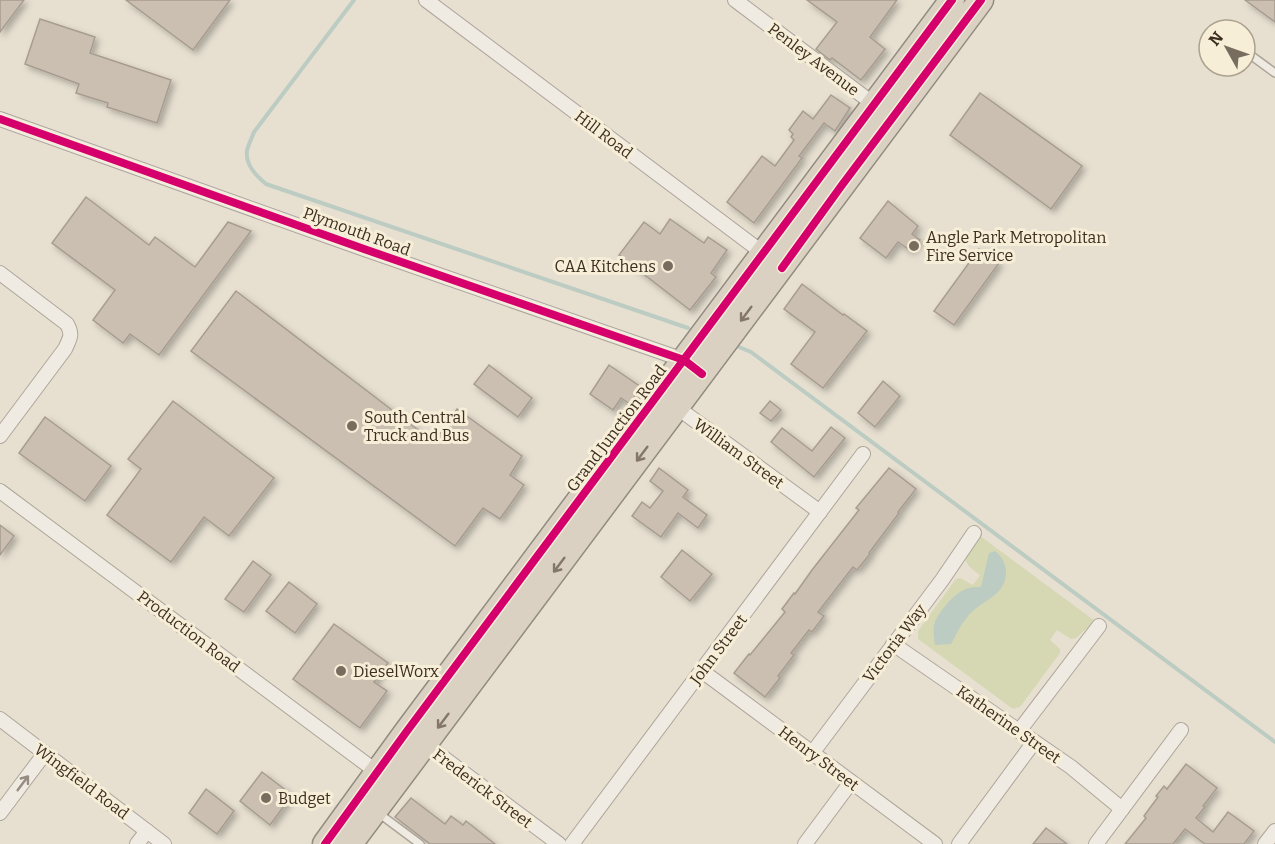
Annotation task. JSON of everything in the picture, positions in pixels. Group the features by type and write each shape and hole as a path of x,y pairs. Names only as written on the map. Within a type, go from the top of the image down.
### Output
{"highway":[{"name":"Grand Junction Road","path":"884,111 952,0"},
{"name":"Grand Junction Road","path":"350,844 375,811 416,738 832,179 884,111 981,0"},
{"name":"Grand Junction Road","path":"325,844 378,772 416,738"}],"street":[{"name":"Hill Road","path":"426,0 772,261"},
{"name":"Penley Avenue","path":"735,0 884,111"},
{"name":"Plymouth Road","path":"0,119 693,367"},
{"path":"0,273 67,324 71,332 65,349 0,436"},
{"name":"William Street","path":"668,400 820,512"},
{"name":"John Street","path":"572,844 863,454"},
{"name":"Production Road","path":"0,491 378,772"},
{"name":"Victoria Way","path":"813,752 942,580 974,533"},
{"path":"1019,731 1099,626"},
{"name":"Katherine Street","path":"894,644 1071,768 1122,809"},
{"name":"Henry Street","path":"702,671 935,844"},
{"name":"Wingfield Road","path":"0,719 164,844"},
{"path":"1096,844 1181,730"},
{"name":"Frederick Street","path":"416,738 559,844"},
{"path":"959,844 1034,742"},
{"path":"0,813 45,753"},
{"path":"805,844 851,782"},
{"path":"137,844 147,831"},
{"path":"1265,844 1275,831"}],"lane":[{"path":"1257,60 1275,73"},
{"path":"375,811 420,844"}],"green space":[{"path":"979,535 1095,621 1076,638 1071,639 1057,630 1050,640 1060,649 1060,653 1020,707 1013,709 918,639 918,631 956,579 960,578 973,585 980,575 966,561 968,552"}],"shaded area":[{"path":"995,551 1000,555 1006,568 1002,586 992,597 973,610 951,644 935,645 935,621 941,611 958,593 969,588 981,587 989,553"}],"building":[{"path":"0,0 24,0 0,32"},
{"path":"126,0 230,0 193,50"},
{"path":"807,0 897,0 870,37 885,49 861,80 816,49 837,22"},
{"path":"1245,0 1275,0 1275,22"},
{"path":"40,19 95,37 90,53 171,80 157,123 107,107 108,103 76,93 79,84 25,64"},
{"path":"980,93 1082,166 1051,209 950,135"},
{"path":"831,95 850,108 835,131 824,123 799,156 802,158 754,223 727,202 762,156 775,166 794,140 789,130 803,111 813,119"},
{"path":"86,197 149,245 155,237 195,267 228,222 251,231 159,355 130,334 123,343 93,320 115,290 52,243"},
{"path":"888,201 918,226 912,234 920,240 911,251 898,242 886,258 860,238"},
{"name":"CAA Kitchens","path":"670,219 704,243 708,237 727,250 711,273 716,277 690,310 619,255 644,222 660,234"},
{"path":"979,249 999,263 954,325 934,311"},
{"path":"802,284 867,331 823,388 791,364 815,332 784,309"},
{"name":"South Central Truck and Bus","path":"236,291 434,442 457,409 522,456 510,475 524,485 500,519 483,508 455,546 191,351"},
{"path":"489,365 532,398 518,417 474,384"},
{"path":"609,365 641,387 630,404 621,398 613,410 590,394"},
{"path":"883,381 900,396 875,427 858,413"},
{"path":"173,401 274,478 229,536 204,517 171,562 107,515 141,469 128,459"},
{"path":"770,401 781,410 771,421 760,413"},
{"path":"45,417 111,466 85,501 19,453"},
{"path":"831,427 845,438 814,477 771,442 782,428 812,451"},
{"path":"659,468 688,490 683,497 707,515 698,528 678,513 661,537 632,516 642,502 650,508 663,491 650,481"},
{"path":"889,468 916,489 870,554 857,570 853,567 818,612 824,616 812,632 809,630 791,653 794,655 765,697 734,673 785,612 782,609 859,510 856,508"},
{"path":"0,525 14,536 0,555"},
{"path":"682,550 712,574 690,601 661,577"},
{"path":"253,561 271,575 244,612 225,599"},
{"path":"289,582 317,604 295,633 266,611"},
{"name":"DieselWorx","path":"334,624 388,663 374,682 387,691 360,728 293,679"},
{"path":"1186,764 1217,788 1196,818 1213,832 1228,812 1254,831 1244,844 1205,844 1185,829 1173,844 1125,844 1146,818 1144,816 1158,797 1156,796 1164,786 1167,789"},
{"name":"Budget","path":"262,772 292,795 270,825 240,801"},
{"path":"206,789 234,811 217,834 189,813"},
{"path":"411,798 445,824 451,816 463,825 466,821 495,844 430,844 395,817"},
{"path":"1046,828 1067,844 1033,844"}],"waterway":[{"path":"354,0 254,132 248,149 248,161 252,170 266,184 688,328"},
{"path":"739,347 751,352 1275,742"}],"cycle path":[{"path":"325,844 952,0"},
{"path":"782,268 981,0"},
{"path":"0,119 684,360 702,374"}],"place":[{"name":"Angle Park Metropolitan Fire Service","path":"914,246"},
{"name":"CAA Kitchens","path":"668,266"},
{"name":"South Central Truck and Bus","path":"352,426"},
{"name":"DieselWorx","path":"341,671"},
{"name":"Budget","path":"266,798"}]}
